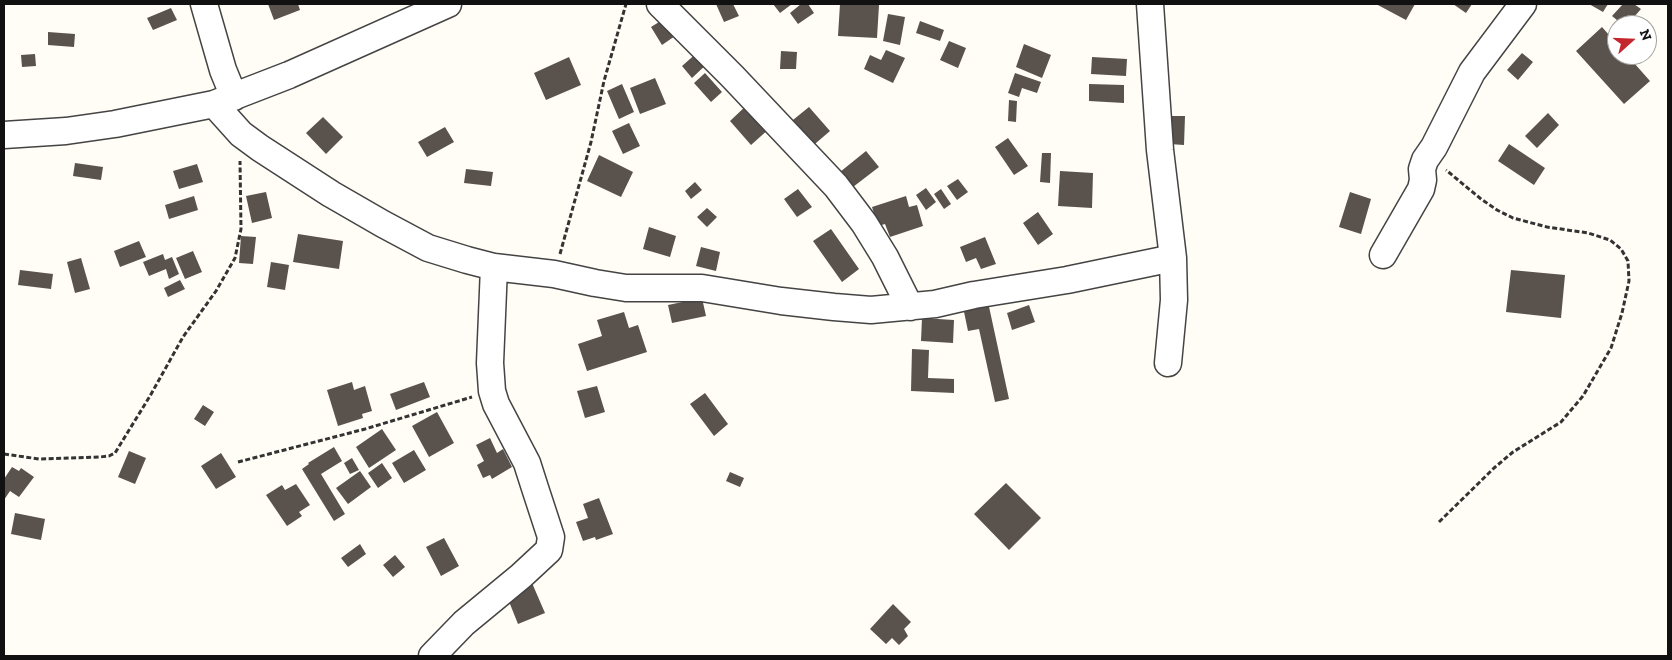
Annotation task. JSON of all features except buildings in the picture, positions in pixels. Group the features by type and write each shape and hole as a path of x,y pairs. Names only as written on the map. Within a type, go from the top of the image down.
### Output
{"street":[{"path":"204,4 223,70 224,100 241,134 331,194 382,224 428,248 467,260 494,267 554,274 595,284 626,288 702,288 834,307 872,310 935,304 1173,258"},
{"path":"4,135 66,131 114,124 224,100 343,52 448,4"},
{"path":"660,4 732,76 836,186 864,223 885,257 910,307"},
{"path":"1150,4 1160,141 1173,258 1174,300 1168,363"},
{"path":"1383,254 1421,189 1423,180 1422,170 1425,160 1434,147 1472,72 1524,4"},
{"path":"432,656 464,623 528,571 549,550 551,537 532,480 521,451 496,404 492,391 490,363 494,267"}],"path":[{"path":"554,274 591,142 604,81 626,4"},
{"path":"4,454 39,459 100,458 115,453 183,337 216,291 235,258 241,229 239,166 241,134"},
{"path":"1434,147 1440,162 1449,173 1496,210 1513,218 1547,227 1588,233 1610,240 1621,249 1628,261 1628,281 1622,313 1611,348 1583,396 1561,422 1513,452 1439,522"},
{"path":"238,462 366,429 492,391"}]}
